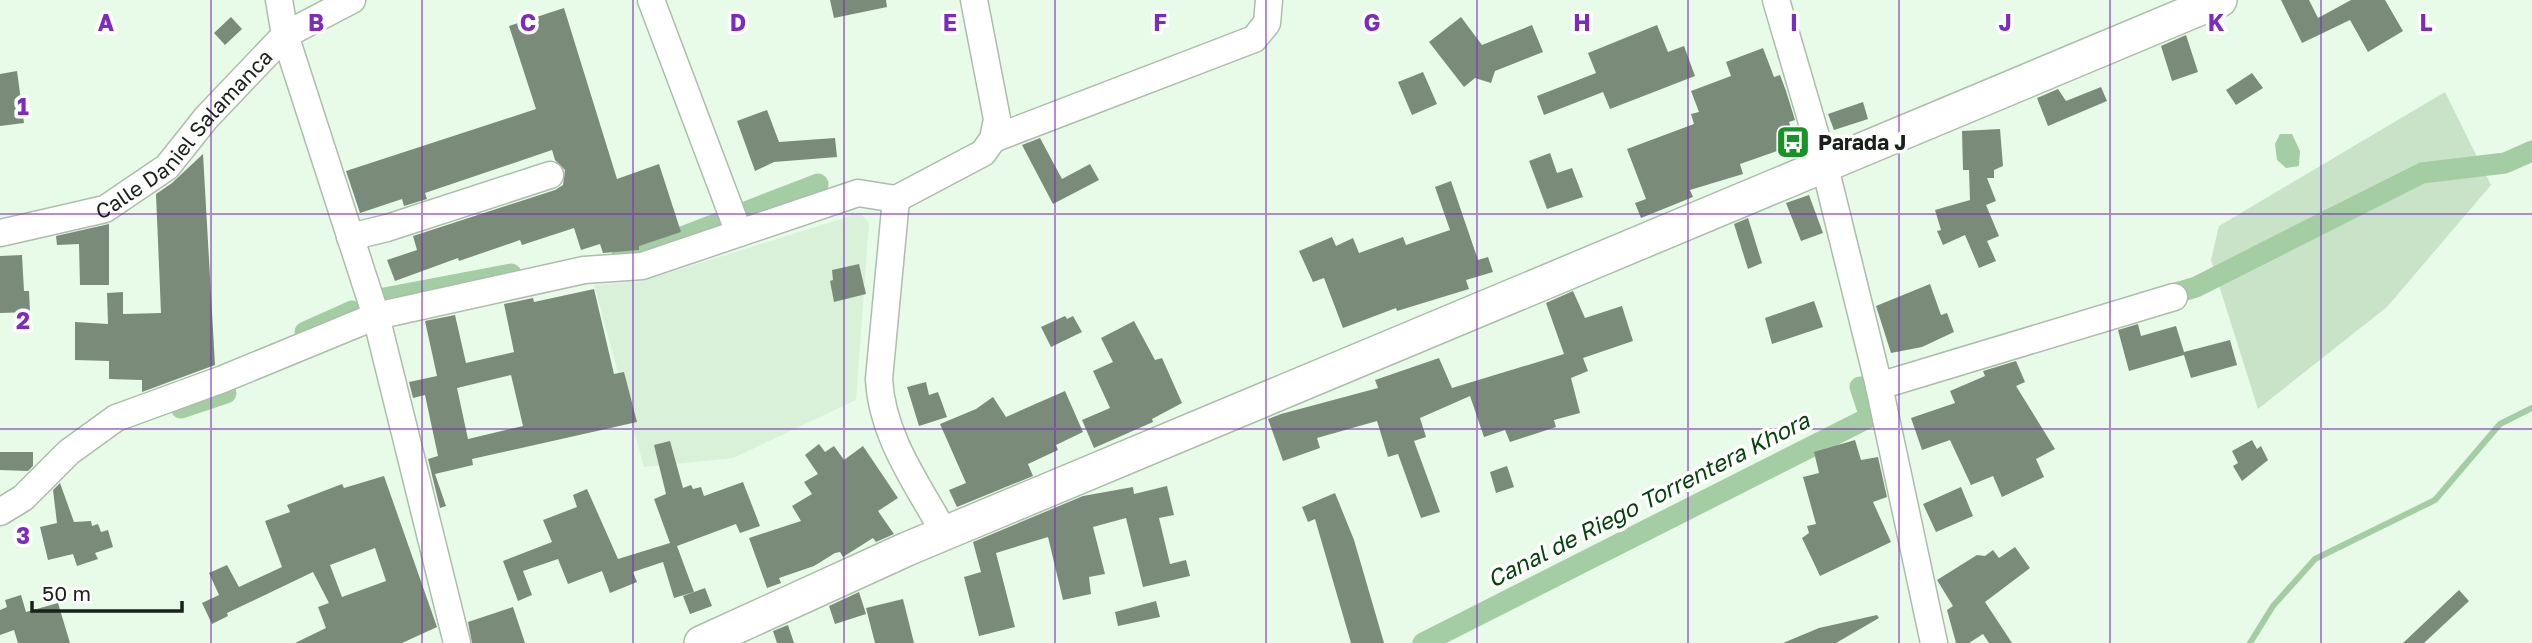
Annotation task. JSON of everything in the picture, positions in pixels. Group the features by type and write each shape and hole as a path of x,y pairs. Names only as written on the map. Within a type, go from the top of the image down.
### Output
{"main road":[{"path":"701,643 945,534 1825,167 2182,7 2220,0"}],"street":[{"path":"279,0 285,35 376,316 457,643"},
{"name":"Calle Daniel Salamanca","path":"0,233 105,209 167,167 215,108 285,35 352,0"},
{"path":"651,0 739,233"},
{"path":"0,512 23,498 69,452 116,418 223,379 376,316 584,270 642,267 858,193 896,199 983,153 993,139 997,119 974,0"},
{"path":"993,139 1254,39 1267,23 1269,0"},
{"path":"1776,0 1825,167 1879,386 1934,643"},
{"path":"350,237 387,228 550,175"},
{"path":"896,199 879,379 880,407 891,436 945,534"},
{"path":"1879,386 2174,297"}],"shaded area":[{"path":"2445,92 2491,185 2387,307 2258,409 2211,260 2219,226"},
{"path":"2280,134 2292,134 2300,151 2299,166 2286,168 2277,160 2275,144"},
{"path":"860,213 869,223 856,400 733,458 644,467 594,285 643,281"}],"building":[{"path":"830,0 886,0 887,7 834,18"},
{"path":"2281,0 2309,0 2318,18 2351,0 2385,0 2403,31 2368,52 2350,20 2302,43"},
{"path":"564,8 617,179 659,164 681,232 639,246 639,250 603,253 600,244 581,250 574,228 522,245 520,240 459,261 458,258 395,281 387,260 417,250 413,236 555,190 563,185 565,170 555,160 552,150 425,193 427,199 404,206 402,199 360,213 346,171 536,109 509,26"},
{"path":"231,17 242,29 225,45 214,33"},
{"path":"1461,17 1482,45 1532,25 1543,52 1495,71 1491,83 1475,78 1464,87 1429,42"},
{"path":"1657,25 1668,52 1684,46 1695,76 1610,109 1603,92 1544,115 1537,96 1596,73 1588,53"},
{"path":"2186,35 2198,72 2172,81 2161,46"},
{"path":"1763,48 1774,77 1780,75 1786,91 1795,120 1789,122 1797,144 1740,164 1743,174 1690,190 1693,197 1641,218 1635,203 1646,199 1627,149 1694,124 1691,114 1699,112 1691,91 1731,76 1726,62"},
{"path":"17,71 24,123 0,126 0,74"},
{"path":"1423,72 1437,104 1412,115 1398,82"},
{"path":"2252,73 2263,88 2236,105 2226,90"},
{"path":"2101,87 2107,101 2048,126 2037,98 2058,89 2066,101"},
{"path":"1863,102 1868,119 1834,130 1828,114"},
{"path":"767,110 779,142 835,138 837,157 774,162 755,171 737,121"},
{"path":"2000,129 2003,166 1994,170 1994,178 1987,178 1996,201 1986,205 1999,236 1987,241 1996,261 1979,268 1965,235 1943,245 1937,231 1941,230 1935,210 1970,200 1969,170 1963,170 1962,131"},
{"path":"1040,138 1062,179 1090,164 1099,180 1053,204 1022,145"},
{"path":"1550,153 1557,173 1572,168 1583,197 1547,209 1529,161"},
{"path":"203,154 215,365 142,392 142,380 109,379 109,361 75,360 75,322 108,324 107,293 123,292 123,314 161,313 156,194"},
{"path":"1451,181 1478,260 1488,257 1493,272 1466,280 1469,289 1397,311 1396,308 1343,328 1324,278 1313,282 1299,251 1332,237 1336,246 1353,238 1359,253 1403,237 1406,245 1450,230 1435,187"},
{"path":"1809,195 1823,233 1801,241 1786,203"},
{"path":"1748,218 1762,263 1748,269 1734,224"},
{"path":"109,224 109,285 80,285 79,244 57,245 56,236"},
{"path":"22,255 24,291 29,291 30,312 0,313 0,256"},
{"path":"859,264 866,294 834,302 830,281 833,280 832,270"},
{"path":"1930,284 1941,315 1947,313 1954,332 1922,347 1891,353 1876,306"},
{"path":"594,289 614,374 624,372 637,422 472,459 473,465 435,474 446,506 440,508 428,459 438,456 425,395 413,398 409,382 437,376 425,321 455,315 466,363 514,352 504,304 533,298 534,302","holes":["511,375 523,426 468,439 457,388"]},
{"path":"1573,291 1585,318 1622,306 1633,341 1583,358 1588,371 1571,378 1580,413 1554,420 1556,427 1510,442 1505,430 1484,437 1470,396 1420,418 1426,437 1414,441 1440,512 1421,518 1398,454 1388,457 1377,421 1317,438 1320,448 1283,461 1268,419 1281,414 1378,388 1375,380 1439,358 1452,388 1564,354 1546,303"},
{"path":"1814,301 1823,327 1772,344 1765,318"},
{"path":"1065,316 1067,319 1073,316 1082,332 1051,347 1041,327"},
{"path":"1134,321 1155,360 1162,358 1182,403 1152,419 1153,422 1094,448 1082,420 1110,408 1093,371 1113,362 1101,338"},
{"path":"2138,324 2141,336 2176,326 2184,352 2230,340 2237,365 2191,378 2184,355 2129,371 2118,330"},
{"path":"2016,361 2025,382 2016,386 2055,449 2036,459 2044,477 2002,497 1993,476 1971,485 1950,440 1922,450 1911,418 1955,403 1950,391 1985,376 1983,371"},
{"path":"926,382 929,395 938,392 947,417 919,426 907,387"},
{"path":"1065,391 1083,432 1056,445 1058,450 1028,464 1033,476 957,507 949,490 966,483 940,424 976,409 993,397 1006,417"},
{"path":"1855,440 1861,460 1878,457 1887,497 1873,502 1891,542 1820,576 1802,538 1809,533 1807,526 1816,524 1803,477 1819,473 1814,452"},
{"path":"2252,440 2257,449 2261,446 2268,460 2242,481 2233,466 2238,463 2232,451"},
{"path":"670,441 683,488 691,485 693,489 701,487 704,496 743,482 760,526 740,533 736,524 677,546 694,592 674,598 663,562 633,572 637,582 610,593 602,571 568,584 558,559 523,571 532,595 518,601 503,561 552,542 543,520 577,507 573,495 587,489 618,559 670,543 654,499 666,494 654,445"},
{"path":"819,444 825,452 834,446 844,460 863,446 898,498 878,511 894,534 876,542 873,538 843,557 840,552 835,553 814,566 779,578 781,583 767,588 749,538 801,521 792,506 812,494 804,482 818,474 805,455"},
{"path":"0,452 33,452 33,466 28,471 0,470"},
{"path":"1507,466 1514,487 1496,493 1490,472"},
{"path":"384,476 437,627 402,643 295,643 326,628 318,607 329,603 313,572 227,613 228,616 212,624 202,603 219,595 209,573 227,565 239,587 282,567 265,521 290,512 287,505 342,484 344,488","holes":["375,548 386,581 342,597 330,565"]},
{"path":"60,483 74,522 91,521 92,526 98,524 101,532 108,530 113,547 95,553 98,559 77,566 73,554 48,560 40,527 57,523 53,490"},
{"path":"1167,486 1174,515 1159,518 1170,564 1186,560 1190,576 1143,587 1126,518 1093,527 1105,574 1089,577 1091,594 1063,600 1048,537 996,553 1015,627 979,636 964,577 981,572 973,542 1083,496 1133,487 1134,494"},
{"path":"1961,487 1973,516 1936,532 1923,504"},
{"path":"1335,493 1354,540 1384,643 1351,643 1315,519 1308,522 1302,507"},
{"path":"2015,547 2030,568 1985,602 2012,643 1989,643 1983,634 1969,643 1956,643 1947,610 1953,606 1937,580 1977,555 1985,556 1993,550 1999,558"},
{"path":"705,588 712,606 690,614 683,596"},
{"path":"2459,590 2469,601 2424,643 2403,643"},
{"path":"859,592 866,614 835,624 829,606"},
{"path":"21,595 26,612 58,603 70,643 18,643 14,630 0,635 0,610 7,607 5,600"},
{"path":"903,599 914,643 875,643 866,608"},
{"path":"1156,601 1160,617 1118,626 1115,612"},
{"path":"513,607 525,643 472,643 468,622"},
{"path":"1877,615 1879,618 1836,643 1783,643 1819,628"},
{"path":"788,625 794,643 777,643 773,631"}],"waterway":[{"name":"Canal de Riego Torrentera Khora","path":"2159,298 2196,287 2422,173 2505,163 2532,151"},
{"name":"Canal de Riego Torrentera Khora","path":"748,211 818,184"},
{"name":"Canal de Riego Torrentera Khora","path":"622,256 638,254 718,223"},
{"name":"Canal de Riego Torrentera Khora","path":"379,299 511,274"},
{"name":"Canal de Riego Torrentera Khora","path":"305,332 352,311"},
{"name":"Canal de Riego Torrentera Khora","path":"1423,643 1870,417 1860,387"},
{"name":"Canal de Riego Torrentera Khora","path":"181,408 226,393"},
{"path":"2250,643 2273,606 2315,559 2435,500 2500,424 2532,408"}],"place":[{"name":"Parada J","path":"1793,142"}]}
